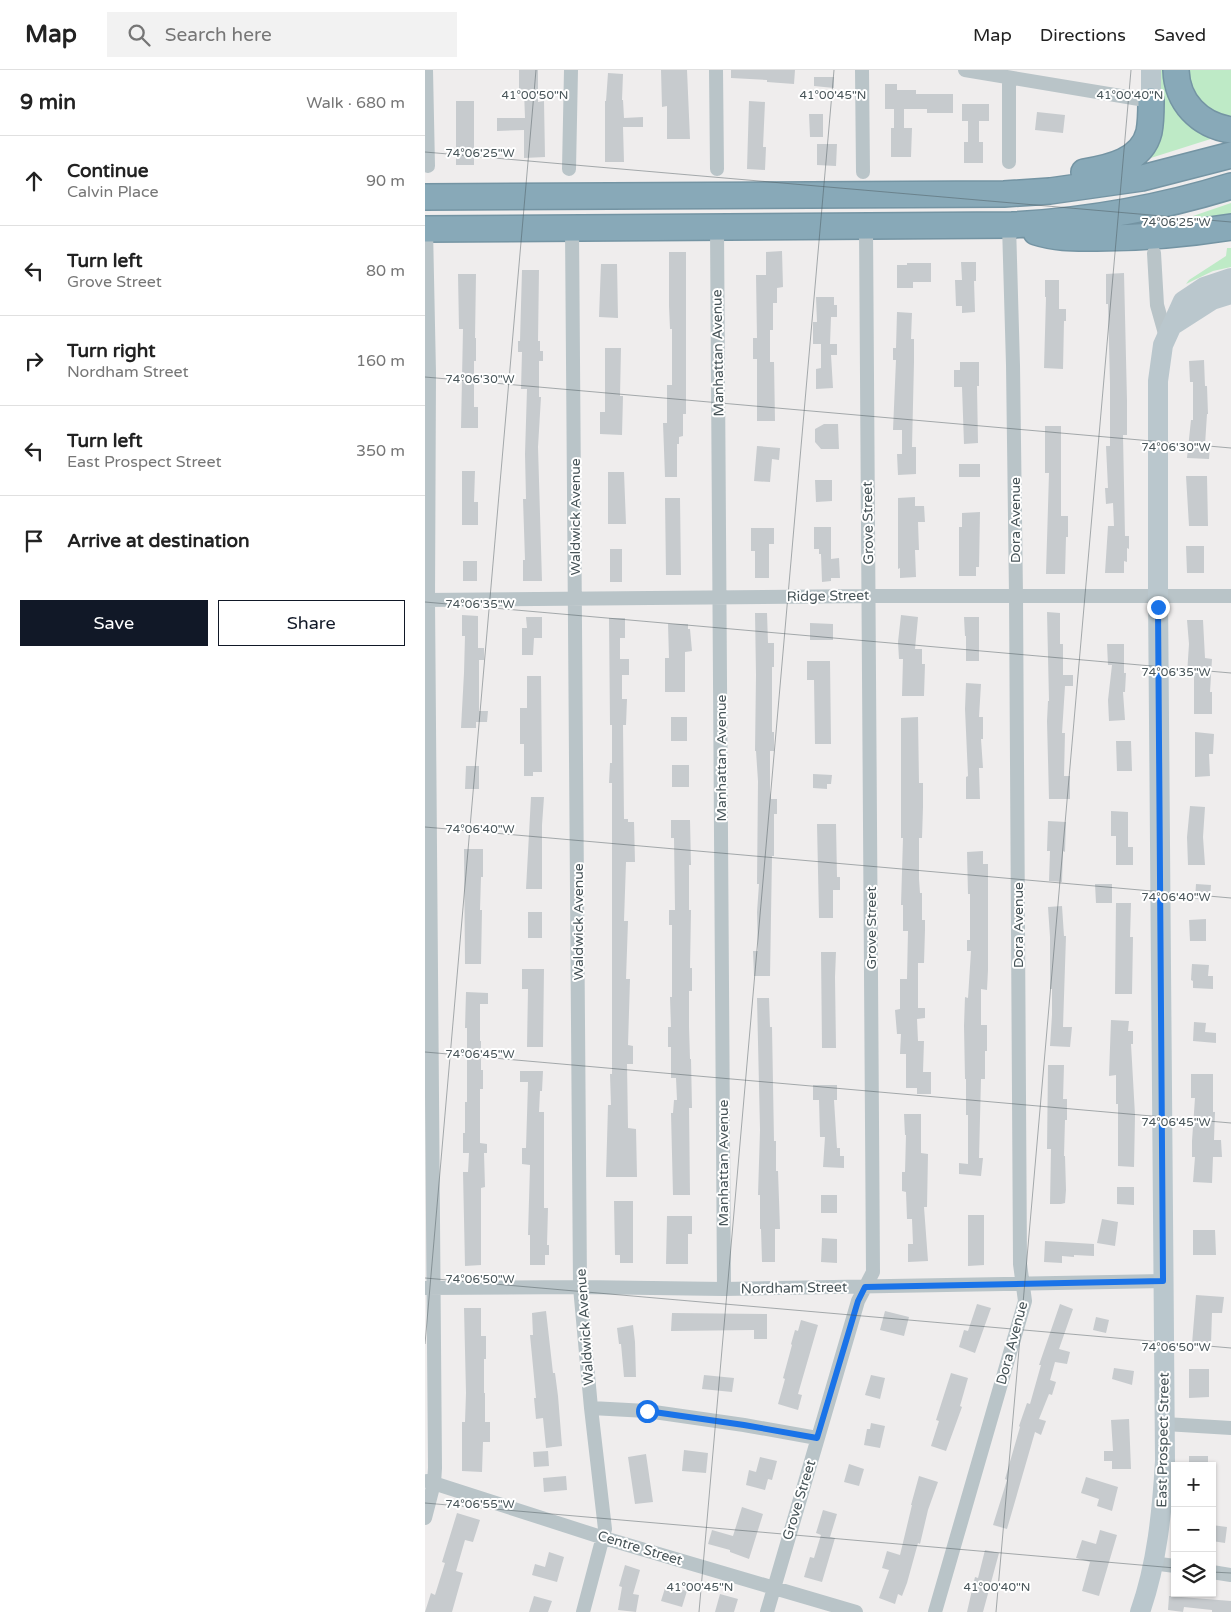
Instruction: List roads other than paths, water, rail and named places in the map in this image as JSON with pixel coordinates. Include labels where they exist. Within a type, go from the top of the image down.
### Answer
[{"type":"highway","points":[[1175,70],[1182,98],[1194,114],[1209,123],[1231,130]]},
{"type":"highway","points":[[956,195],[1095,171],[1119,164],[1136,153],[1146,140],[1150,124],[1151,101]]},
{"type":"highway","points":[[425,197],[956,195],[1050,191],[1142,178],[1231,155]]},
{"type":"highway","points":[[425,229],[1041,224],[1125,212],[1189,199],[1231,186]]},
{"type":"highway","points":[[1011,225],[1053,238],[1146,236],[1190,233],[1231,226]]},
{"type":"street","points":[[426,70],[428,166]]},
{"type":"street","points":[[569,169],[571,70]]},
{"type":"street","points":[[716,70],[717,169]]},
{"type":"street","points":[[863,70],[863,172]]},
{"type":"street","points":[[965,70],[1151,101],[1151,70]]},
{"type":"street","points":[[1009,78],[1009,162]]},
{"type":"street","name":"Dora Avenue","points":[[935,1612],[1025,1301],[1020,1264],[1016,596],[1011,225]]},
{"type":"street","name":"Grove Street","points":[[767,1612],[858,1301],[873,1272],[865,226]]},
{"type":"street","name":"Waldwick Avenue","points":[[572,228],[580,1287],[605,1529],[583,1612]]},
{"type":"street","name":"Manhattan Avenue","points":[[717,228],[724,1290]]},
{"type":"street","points":[[425,229],[429,373],[427,600],[429,1481],[425,1518]]},
{"type":"street","points":[[1155,253],[1156,299],[1169,331],[1212,300],[1231,294]]},
{"type":"street","name":"East Prospect Street","points":[[1140,1612],[1148,1589],[1162,1507],[1165,1461],[1158,596],[1157,408],[1159,362],[1169,331],[1183,301],[1204,287],[1231,278]]},
{"type":"street","name":"Ridge Street","points":[[427,600],[869,596],[1231,596]]},
{"type":"street","name":"Nordham Street","points":[[429,1288],[580,1287],[724,1290],[1163,1281]]},
{"type":"street","points":[[591,1408],[647,1411],[817,1438]]},
{"type":"street","points":[[1165,1424],[1231,1428]]},
{"type":"street","name":"Centre Street","points":[[429,1481],[604,1538],[856,1612]]},
{"type":"street","points":[[1152,1563],[1171,1565]]},
{"type":"street","points":[[1216,1573],[1231,1575]]}]
